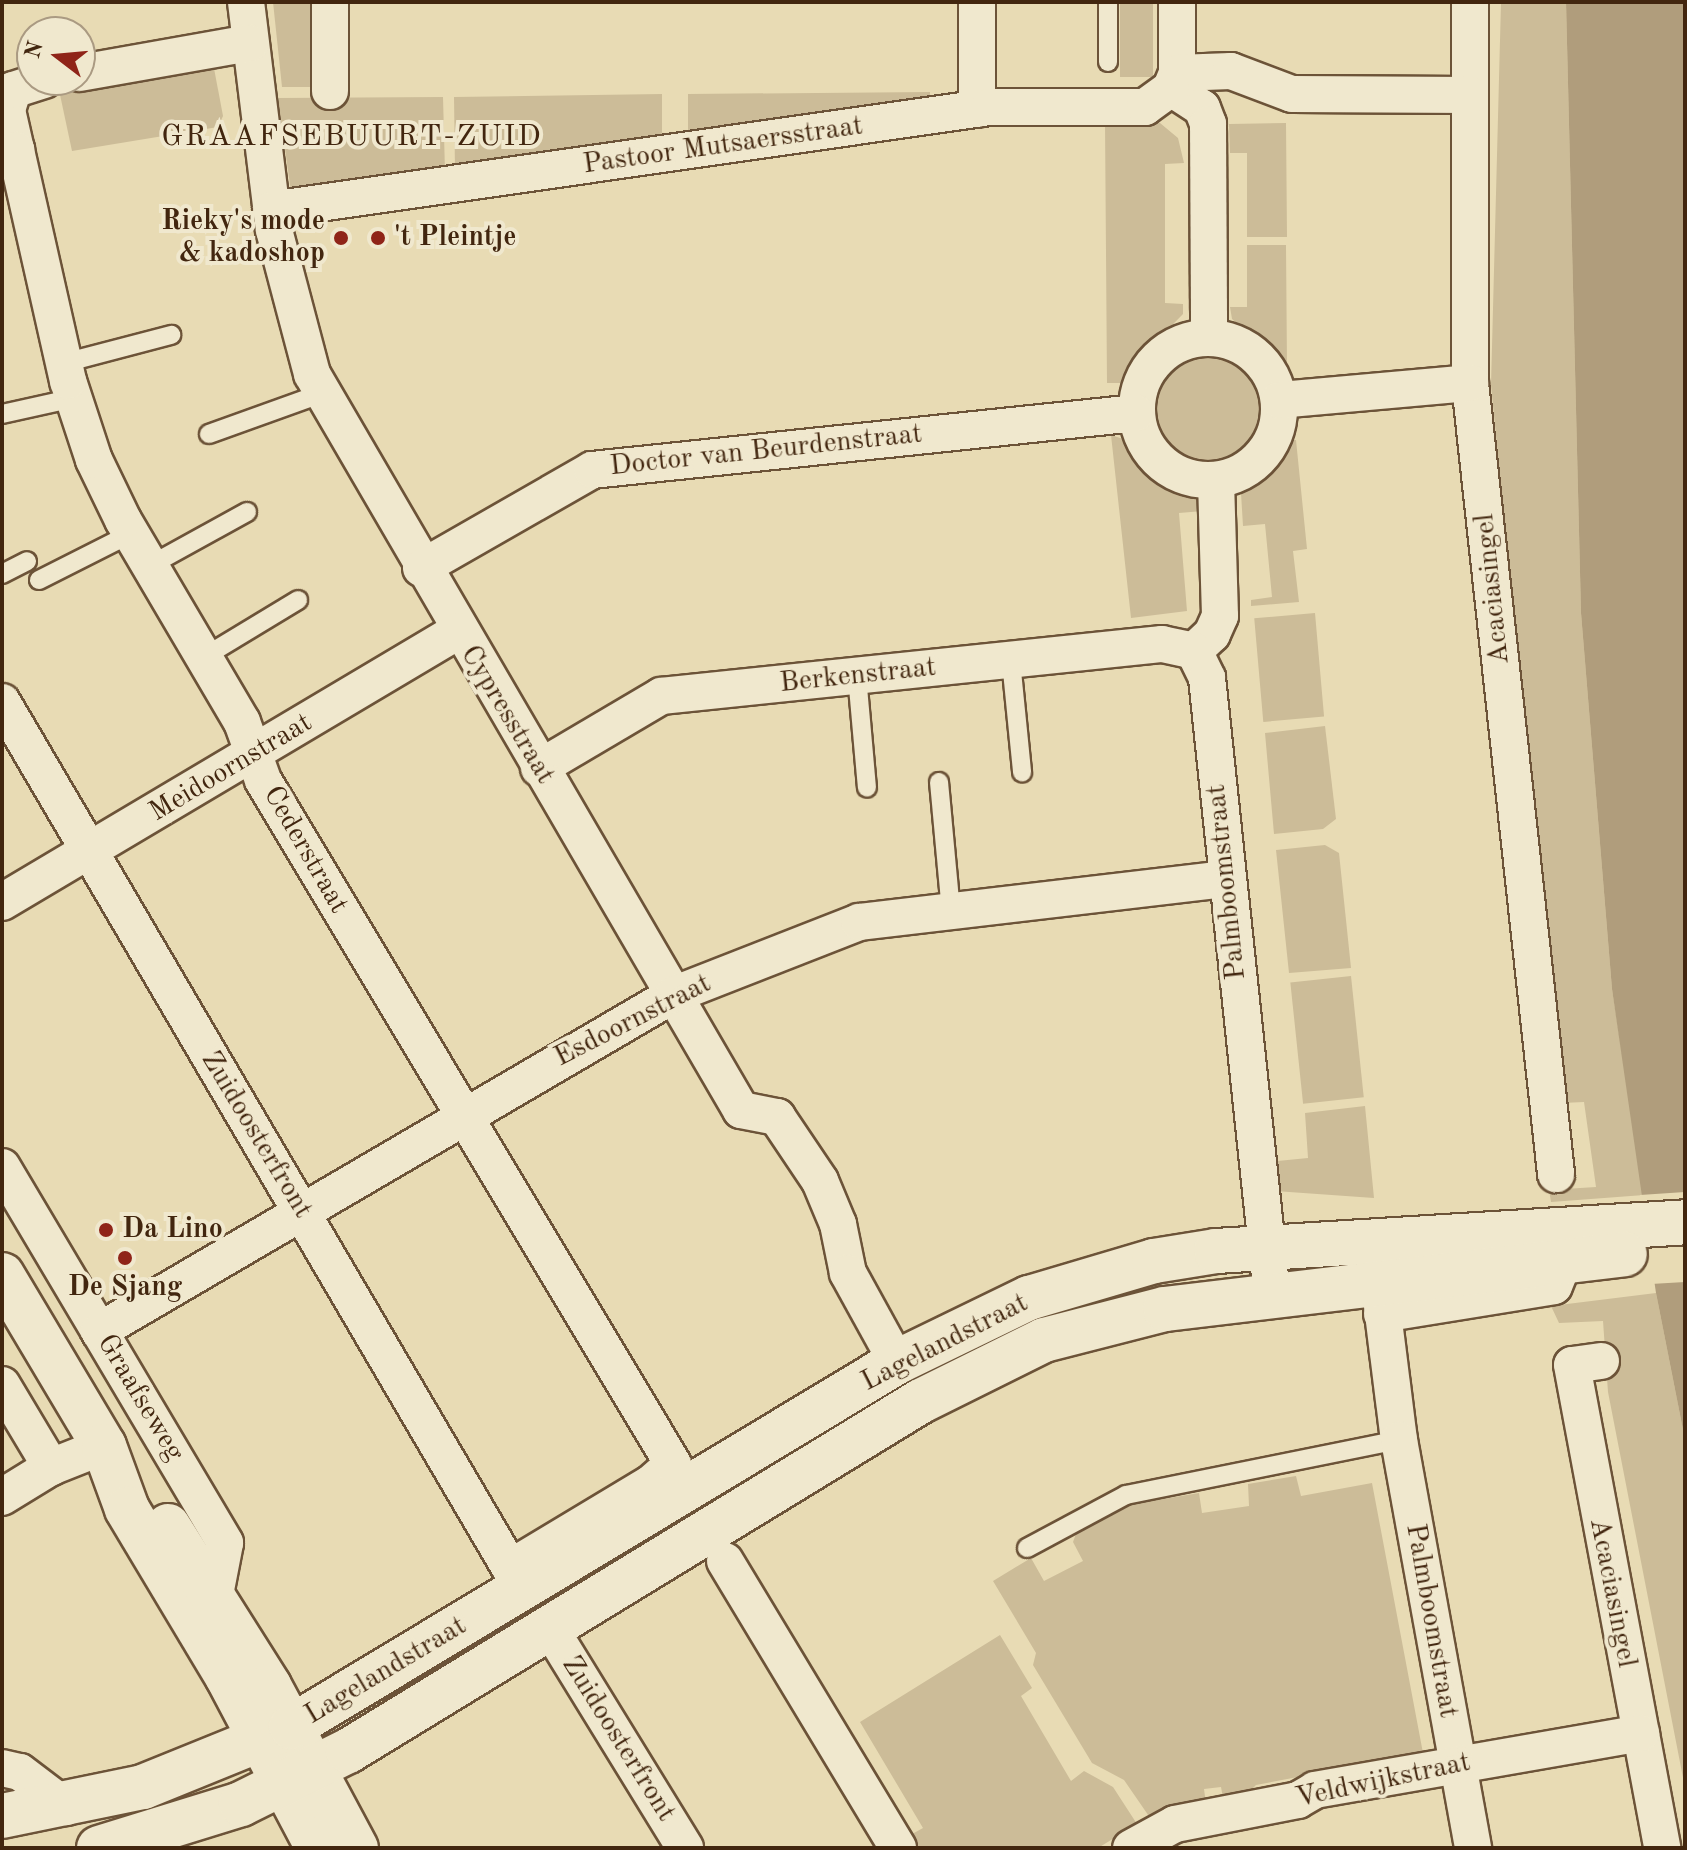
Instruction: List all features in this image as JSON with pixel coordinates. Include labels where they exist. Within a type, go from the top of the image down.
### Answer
[{"type":"main road","name":"Lagelandstraat","points":[[1580,1257],[1685,1222]]},
{"type":"main road","name":"Lagelandstraat","points":[[2,1816],[66,1807],[143,1787],[276,1734],[897,1362],[997,1312],[1094,1277],[1187,1255],[1267,1246],[1378,1278]]},
{"type":"main road","name":"Lagelandstraat","points":[[99,1848],[230,1808],[298,1777],[551,1630],[921,1401],[1020,1350],[1104,1321],[1378,1278],[1580,1257],[1685,1251]]},
{"type":"main road","name":"Graafseweg","points":[[2,1275],[104,1446],[127,1509],[276,1734]]},
{"type":"main road","name":"Graafseweg","points":[[104,1446],[144,1490],[215,1595],[298,1777],[318,1848]]},
{"type":"main road","name":"Graafseweg","points":[[298,1777],[356,1848]]},
{"type":"street","name":"Cypresstraat","points":[[246,2],[271,210],[304,346],[323,393],[421,568],[741,1110],[777,1117],[820,1181],[838,1224],[848,1273],[897,1362]]},
{"type":"street","points":[[330,2],[330,91]]},
{"type":"street","points":[[977,2],[977,109]]},
{"type":"street","points":[[1177,2],[1174,80],[1202,108],[1208,124],[1209,337]]},
{"type":"street","name":"Acaciasingel","points":[[1470,2],[1470,383],[1556,1174]]},
{"type":"street","points":[[96,70],[250,43]]},
{"type":"street","points":[[1174,80],[1231,71],[1292,94],[1470,95]]},
{"type":"street","name":"Pastoor Mutsaersstraat","points":[[271,210],[977,109],[1145,107],[1174,80]]},
{"type":"street","name":"Cederstraat","points":[[16,89],[7,110],[9,152],[64,363],[94,460],[130,534],[204,657],[255,754],[263,780],[673,1464],[650,1484],[510,1568]]},
{"type":"street","points":[[1209,337],[1234,342],[1256,355],[1272,376],[1279,400],[1271,444],[1257,463],[1216,481],[1187,479],[1161,464],[1143,441],[1136,413],[1138,389],[1157,360],[1186,341],[1209,337]]},
{"type":"street","points":[[1279,400],[1470,383]]},
{"type":"street","name":"Doctor van Beurdenstraat","points":[[421,568],[592,470],[1136,413]]},
{"type":"street","points":[[1194,651],[1212,634],[1223,593],[1216,481]]},
{"type":"street","name":"Meidoornstraat","points":[[2,902],[458,631]]},
{"type":"street","name":"Berkenstraat","points":[[539,768],[661,696],[1162,644],[1194,651]]},
{"type":"street","name":"Palmboomstraat","points":[[1194,651],[1207,678],[1272,1295]]},
{"type":"street","name":"Zuidoosterfront","points":[[2,702],[510,1568]]},
{"type":"street","name":"Esdoornstraat","points":[[99,1331],[461,1114],[673,995],[859,922],[1227,879]]},
{"type":"street","name":"Graafseweg","points":[[2,1167],[225,1543],[215,1595]]},
{"type":"street","name":"Palmboomstraat","points":[[1378,1278],[1399,1440],[1473,1848]]},
{"type":"street","name":"Acaciasingel","points":[[1601,1361],[1572,1365],[1662,1848]]},
{"type":"street","points":[[2,1385],[51,1467]]},
{"type":"street","points":[[2,1497],[51,1467],[104,1446]]},
{"type":"street","points":[[725,1561],[898,1848]]},
{"type":"street","name":"Zuidoosterfront","points":[[551,1630],[685,1848]]},
{"type":"street","name":"Veldwijkstraat","points":[[1131,1848],[1175,1824],[1298,1800],[1315,1790],[1641,1733]]},
{"type":"street","points":[[2,1768],[20,1772],[66,1807]]},
{"type":"lane","points":[[1108,2],[1108,62]]},
{"type":"lane","points":[[64,363],[171,335]]},
{"type":"lane","points":[[209,434],[323,393]]},
{"type":"lane","points":[[2,414],[74,398]]},
{"type":"lane","points":[[149,566],[247,512]]},
{"type":"lane","points":[[39,580],[130,534]]},
{"type":"lane","points":[[2,574],[27,561]]},
{"type":"lane","points":[[204,657],[298,600]]},
{"type":"lane","points":[[1011,661],[1022,772]]},
{"type":"lane","points":[[857,676],[867,788]]},
{"type":"lane","points":[[939,782],[951,911]]},
{"type":"lane","points":[[1027,1548],[1126,1495],[1399,1440]]},
{"type":"shaded area","points":[[273,2],[317,2],[319,87],[282,87]]},
{"type":"shaded area","points":[[1120,2],[1153,2],[1153,77],[1120,77]]},
{"type":"shaded area","points":[[1501,2],[1566,2],[1581,613],[1612,989],[1644,1195],[1551,1202],[1549,1190],[1596,1187],[1584,1102],[1562,1103],[1491,385]]},
{"type":"shaded area","points":[[1566,2],[1685,2],[1685,1440],[1656,1293],[1612,989],[1581,613]]},
{"type":"shaded area","points":[[213,63],[223,116],[218,127],[72,151],[60,96],[96,96],[96,84]]},
{"type":"shaded area","points":[[930,92],[930,104],[688,138],[688,94]]},
{"type":"shaded area","points":[[662,94],[662,140],[455,170],[454,97]]},
{"type":"shaded area","points":[[443,97],[445,172],[291,192],[278,98]]},
{"type":"shaded area","points":[[1105,123],[1160,123],[1178,138],[1184,163],[1165,164],[1165,303],[1183,304],[1183,314],[1132,366],[1123,383],[1107,383]]},
{"type":"shaded area","points":[[1286,123],[1287,237],[1247,237],[1247,153],[1230,153],[1229,124]]},
{"type":"shaded area","points":[[1247,245],[1286,245],[1287,366],[1232,319],[1230,307],[1247,307]]},
{"type":"shaded area","points":[[1207,351],[1228,355],[1247,367],[1259,386],[1263,407],[1259,428],[1247,447],[1228,459],[1207,463],[1186,459],[1167,447],[1155,428],[1151,407],[1155,386],[1167,367],[1186,355]]},
{"type":"shaded area","points":[[1111,435],[1132,442],[1155,473],[1202,499],[1203,511],[1179,513],[1187,611],[1131,618]]},
{"type":"shaded area","points":[[1288,440],[1296,440],[1307,549],[1293,551],[1299,602],[1251,606],[1251,600],[1272,597],[1265,524],[1243,526],[1241,493],[1272,470]]},
{"type":"shaded area","points":[[1315,613],[1324,717],[1263,722],[1254,618]]},
{"type":"shaded area","points":[[1325,726],[1336,819],[1323,829],[1274,834],[1265,733]]},
{"type":"shaded area","points":[[1325,845],[1339,853],[1351,968],[1289,973],[1276,850]]},
{"type":"shaded area","points":[[1351,976],[1364,1097],[1303,1104],[1290,982]]},
{"type":"shaded area","points":[[1365,1106],[1374,1198],[1275,1191],[1268,1162],[1308,1158],[1305,1113]]},
{"type":"shaded area","points":[[1656,1293],[1685,1440],[1685,1788],[1608,1392],[1603,1321],[1559,1323],[1551,1306]]},
{"type":"shaded area","points":[[1296,1476],[1301,1496],[1372,1483],[1423,1753],[1256,1785],[1247,1794],[1223,1798],[1221,1787],[1204,1789],[1206,1804],[1155,1825],[1124,1780],[1092,1763],[1033,1665],[1036,1653],[993,1581],[1031,1558],[1044,1581],[1083,1561],[1073,1542],[1078,1528],[1128,1505],[1199,1493],[1202,1513],[1249,1506],[1248,1484]]},
{"type":"shaded area","points":[[1000,1635],[1032,1688],[1021,1696],[1071,1781],[1084,1771],[1113,1787],[1137,1824],[1098,1848],[908,1848],[903,1839],[923,1828],[860,1722]]},
{"type":"pier","points":[[1685,1192],[1685,1282],[1651,1284],[1640,1195]]},
{"type":"place","name":"Rieky's mode & kadoshop","points":[[341,238]]},
{"type":"place","name":"'t Pleintje","points":[[378,238]]},
{"type":"place","name":"Da Lino","points":[[106,1230]]},
{"type":"place","name":"De Sjang","points":[[125,1258]]},
{"type":"district","name":"GRAAFSEBUURT-ZUID","points":[[352,137]]}]
